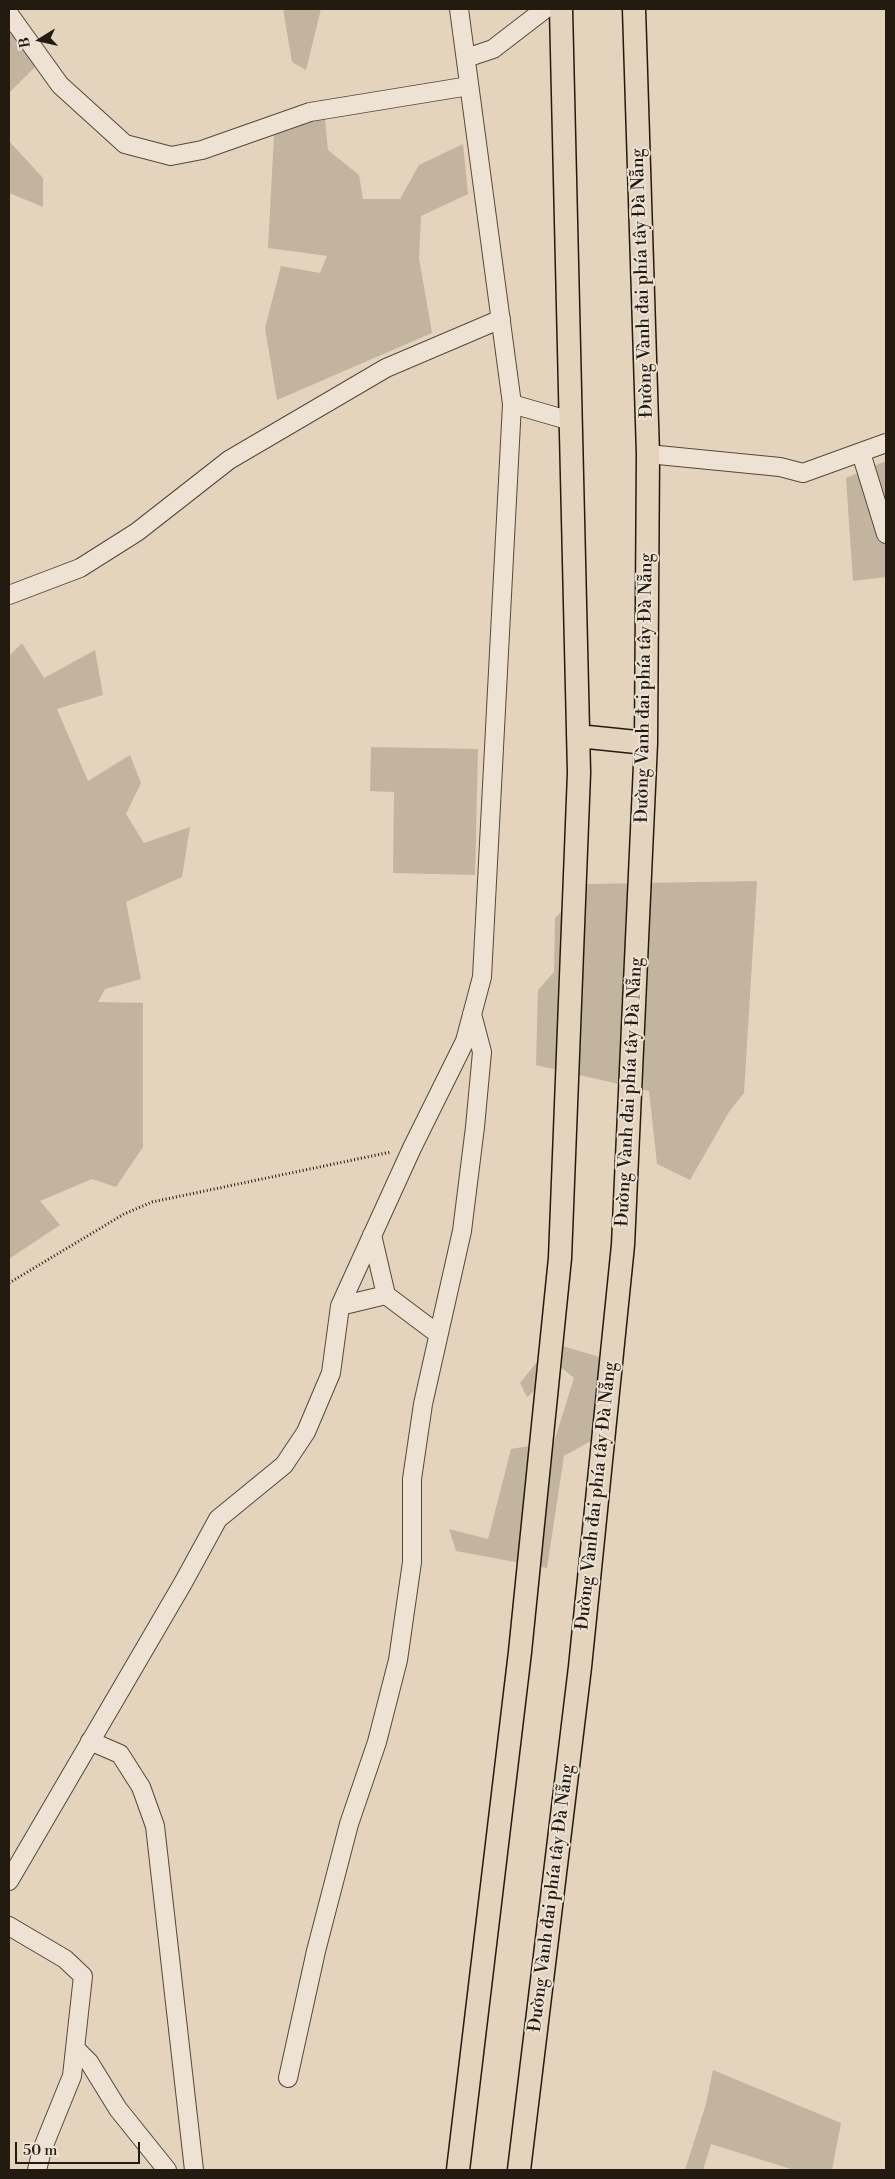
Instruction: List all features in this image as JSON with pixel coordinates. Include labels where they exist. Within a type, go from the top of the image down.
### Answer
[{"type":"main road","points":[[458,2170],[520,1652],[560,1258],[579,773],[561,9]]},
{"type":"main road","name":"Đường Vành đai phía tây Đà Nẵng","points":[[518,2170],[580,1667],[623,1245],[646,743],[648,454],[634,9]]},
{"type":"main road","points":[[578,736],[646,743]]},
{"type":"street","points":[[9,1881],[183,1583],[218,1519],[284,1465],[306,1432],[331,1373],[340,1306],[412,1148],[465,1041],[482,977],[512,404],[459,9]]},
{"type":"street","points":[[466,58],[493,49],[545,9]]},
{"type":"street","points":[[9,14],[60,85],[125,144],[171,156],[202,150],[310,112],[469,86]]},
{"type":"street","points":[[9,595],[80,568],[137,532],[229,460],[386,368],[501,319]]},
{"type":"street","points":[[512,404],[571,421]]},
{"type":"street","points":[[648,454],[780,467],[803,473],[886,443]]},
{"type":"street","points":[[861,453],[886,534]]},
{"type":"street","points":[[288,2078],[316,1951],[344,1842],[378,1742],[398,1660],[412,1562],[412,1479],[423,1404],[462,1231],[475,1127],[482,1052],[472,1013]]},
{"type":"street","points":[[372,1235],[386,1295],[438,1334]]},
{"type":"street","points":[[340,1306],[386,1295]]},
{"type":"street","points":[[90,1741],[120,1754],[141,1787],[155,1826],[194,2170]]},
{"type":"street","points":[[9,1926],[65,1959],[83,1976],[72,2076],[42,2150],[37,2170]]},
{"type":"street","points":[[75,2048],[89,2062],[118,2108],[167,2170]]},
{"type":"path","points":[[9,1283],[124,1214],[152,1202],[412,1148]]},
{"type":"shaded area","points":[[283,9],[321,9],[306,70],[292,62]]},
{"type":"shaded area","points":[[9,28],[36,66],[9,93]]},
{"type":"shaded area","points":[[323,100],[328,150],[359,175],[363,199],[400,199],[419,165],[463,144],[468,194],[421,216],[419,258],[432,333],[277,400],[265,328],[281,266],[320,273],[327,256],[268,248],[275,117]]},
{"type":"shaded area","points":[[9,141],[43,178],[43,207],[9,193]]},
{"type":"shaded area","points":[[886,461],[886,577],[853,581],[846,478]]},
{"type":"shaded area","points":[[22,643],[44,678],[95,650],[103,695],[57,709],[88,781],[130,755],[141,783],[126,814],[144,843],[190,827],[182,877],[126,902],[141,979],[105,989],[98,1002],[143,1003],[143,1147],[116,1187],[92,1179],[40,1201],[60,1225],[9,1259],[9,656]]},
{"type":"shaded area","points":[[371,747],[478,749],[475,875],[393,873],[394,792],[370,791]]},
{"type":"shaded area","points":[[757,881],[744,1093],[729,1112],[690,1180],[657,1164],[649,1091],[536,1065],[538,990],[554,972],[555,918],[588,884]]},
{"type":"shaded area","points":[[552,1343],[614,1361],[609,1431],[564,1456],[547,1568],[456,1551],[449,1529],[488,1539],[511,1449],[554,1442],[574,1378],[562,1368],[527,1397],[520,1383]]},
{"type":"shaded area","points":[[713,2070],[841,2123],[832,2170],[794,2170],[711,2144],[703,2170],[685,2170],[706,2104]]}]
